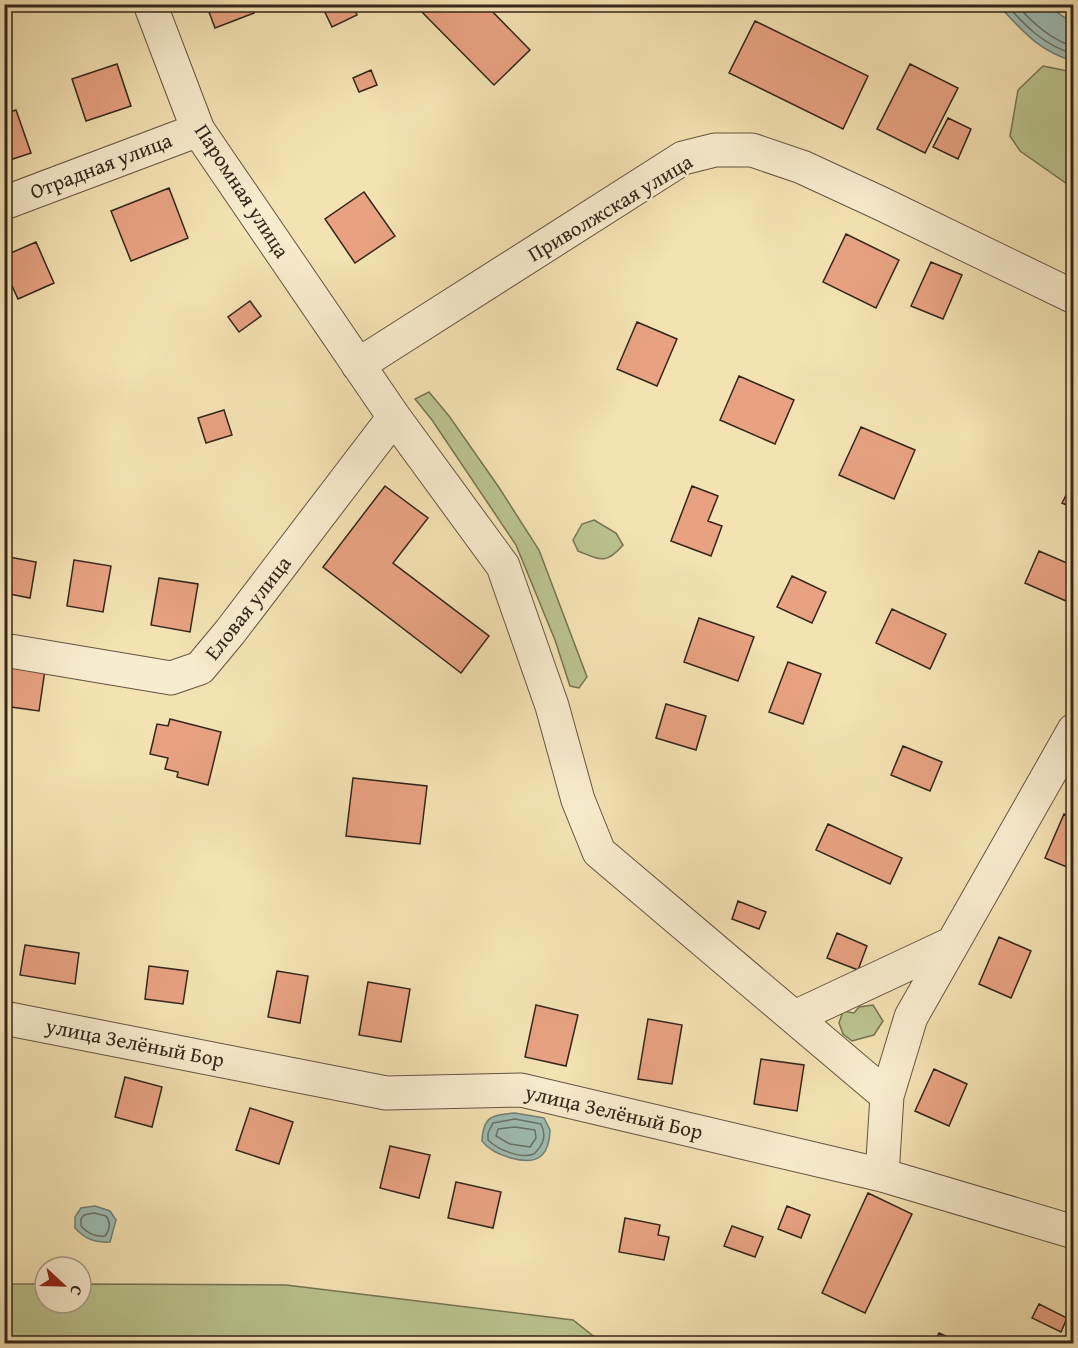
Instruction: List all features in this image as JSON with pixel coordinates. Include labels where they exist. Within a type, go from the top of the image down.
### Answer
[{"type":"street","name":"Паромная улица","points":[[150,4],[198,130],[394,417],[503,566],[552,706],[578,800],[599,852],[887,1096]]},
{"type":"street","name":"Отрадная улица","points":[[4,203],[198,130]]},
{"type":"street","name":"Приволжская улица","points":[[358,365],[682,158],[715,150],[752,150],[802,167],[1074,297]]},
{"type":"street","name":"Еловая улица","points":[[4,650],[171,678],[200,668],[394,417]]},
{"type":"street","points":[[882,1175],[887,1096],[911,1017],[1074,730]]},
{"type":"street","points":[[795,1017],[953,943]]},
{"type":"street","name":"улица Зелёный Бор","points":[[4,1018],[387,1093],[521,1090],[882,1175],[1074,1232]]},
{"type":"green space","points":[[1043,66],[1073,72],[1073,188],[1020,151],[1010,136],[1018,90]]},
{"type":"green space","points":[[429,392],[449,416],[498,486],[539,550],[587,677],[579,688],[570,686],[555,640],[516,545],[432,420],[415,399]]},
{"type":"green space","points":[[594,520],[616,533],[623,545],[612,556],[602,559],[578,551],[573,540],[582,524]]},
{"type":"green space","points":[[873,1005],[883,1021],[874,1035],[852,1041],[843,1034],[839,1023],[843,1011],[854,1013],[859,1007]]},
{"type":"green space","points":[[5,1284],[33,1284],[33,1315],[93,1315],[93,1284],[286,1285],[573,1320],[602,1343],[5,1343]]},
{"type":"water","points":[[998,5],[1046,5],[1073,23],[1073,61],[1040,45]]},
{"type":"water","points":[[515,1113],[544,1118],[550,1130],[544,1153],[534,1160],[511,1158],[495,1152],[482,1141],[484,1126],[490,1118]]},
{"type":"water","points":[[95,1206],[110,1211],[116,1220],[110,1242],[91,1240],[75,1228],[75,1217],[81,1208]]},
{"type":"building","points":[[206,4],[250,4],[254,13],[215,28]]},
{"type":"building","points":[[321,4],[352,4],[357,15],[332,27]]},
{"type":"building","points":[[414,4],[485,4],[530,50],[494,85]]},
{"type":"building","points":[[755,21],[868,76],[843,129],[729,73]]},
{"type":"building","points":[[117,64],[131,106],[86,121],[72,79]]},
{"type":"building","points":[[910,64],[958,88],[925,153],[877,129]]},
{"type":"building","points":[[371,70],[377,85],[359,92],[353,78]]},
{"type":"building","points":[[16,110],[31,153],[4,162],[4,114]]},
{"type":"building","points":[[948,118],[971,129],[958,159],[933,147]]},
{"type":"building","points":[[169,188],[188,238],[131,261],[111,211]]},
{"type":"building","points":[[364,192],[395,236],[355,263],[325,219]]},
{"type":"building","points":[[846,234],[899,260],[876,308],[823,282]]},
{"type":"building","points":[[36,242],[54,283],[18,299],[4,268],[4,256]]},
{"type":"building","points":[[931,262],[962,275],[943,319],[911,306]]},
{"type":"building","points":[[250,301],[261,316],[239,332],[228,317]]},
{"type":"building","points":[[637,322],[677,339],[657,386],[617,369]]},
{"type":"building","points":[[739,376],[794,400],[775,444],[720,420]]},
{"type":"building","points":[[224,410],[232,435],[206,443],[198,418]]},
{"type":"building","points":[[861,427],[915,450],[894,499],[839,475]]},
{"type":"building","points":[[1074,480],[1074,508],[1062,503]]},
{"type":"building","points":[[385,486],[428,518],[393,563],[489,636],[461,673],[323,567]]},
{"type":"building","points":[[692,486],[718,496],[708,521],[722,526],[711,556],[671,541]]},
{"type":"building","points":[[1039,551],[1074,566],[1073,604],[1025,583]]},
{"type":"building","points":[[4,556],[36,562],[30,598],[4,593]]},
{"type":"building","points":[[74,560],[111,566],[103,612],[67,606]]},
{"type":"building","points":[[792,576],[826,592],[812,623],[777,607]]},
{"type":"building","points":[[159,578],[198,584],[190,632],[151,625]]},
{"type":"building","points":[[892,609],[946,634],[930,669],[876,643]]},
{"type":"building","points":[[699,618],[754,637],[738,681],[684,662]]},
{"type":"building","points":[[788,662],[821,674],[803,724],[769,712]]},
{"type":"building","points":[[4,664],[45,670],[39,711],[4,706]]},
{"type":"building","points":[[666,704],[706,716],[696,750],[656,738]]},
{"type":"building","points":[[170,719],[221,732],[208,785],[177,777],[178,772],[165,769],[168,758],[150,754],[157,724],[168,726]]},
{"type":"building","points":[[903,746],[942,762],[930,791],[891,775]]},
{"type":"building","points":[[353,778],[427,786],[420,844],[346,836]]},
{"type":"building","points":[[1064,814],[1074,819],[1074,870],[1045,858]]},
{"type":"building","points":[[828,824],[902,858],[890,884],[816,850]]},
{"type":"building","points":[[738,901],[766,912],[759,929],[732,919]]},
{"type":"building","points":[[837,933],[867,946],[858,970],[827,958]]},
{"type":"building","points":[[999,937],[1031,951],[1011,998],[979,984]]},
{"type":"building","points":[[25,945],[79,953],[75,984],[20,975]]},
{"type":"building","points":[[149,966],[188,971],[183,1004],[145,999]]},
{"type":"building","points":[[277,971],[308,976],[300,1023],[268,1017]]},
{"type":"building","points":[[368,982],[410,989],[401,1042],[359,1035]]},
{"type":"building","points":[[536,1005],[578,1015],[566,1066],[525,1057]]},
{"type":"building","points":[[648,1019],[682,1025],[672,1084],[638,1079]]},
{"type":"building","points":[[761,1059],[804,1065],[797,1111],[754,1104]]},
{"type":"building","points":[[934,1069],[967,1084],[949,1126],[915,1111]]},
{"type":"building","points":[[125,1077],[162,1087],[152,1127],[115,1117]]},
{"type":"building","points":[[250,1108],[293,1122],[279,1164],[236,1150]]},
{"type":"building","points":[[390,1146],[430,1155],[419,1198],[380,1188]]},
{"type":"building","points":[[456,1182],[501,1192],[493,1228],[448,1218]]},
{"type":"building","points":[[868,1193],[912,1214],[865,1313],[822,1293]]},
{"type":"building","points":[[787,1206],[810,1215],[801,1238],[778,1229]]},
{"type":"building","points":[[625,1218],[660,1225],[658,1235],[669,1237],[664,1260],[619,1252]]},
{"type":"building","points":[[732,1226],[763,1237],[755,1257],[724,1246]]},
{"type":"building","points":[[1039,1304],[1067,1318],[1061,1332],[1032,1318]]},
{"type":"building","points":[[939,1333],[963,1344],[934,1344]]}]
